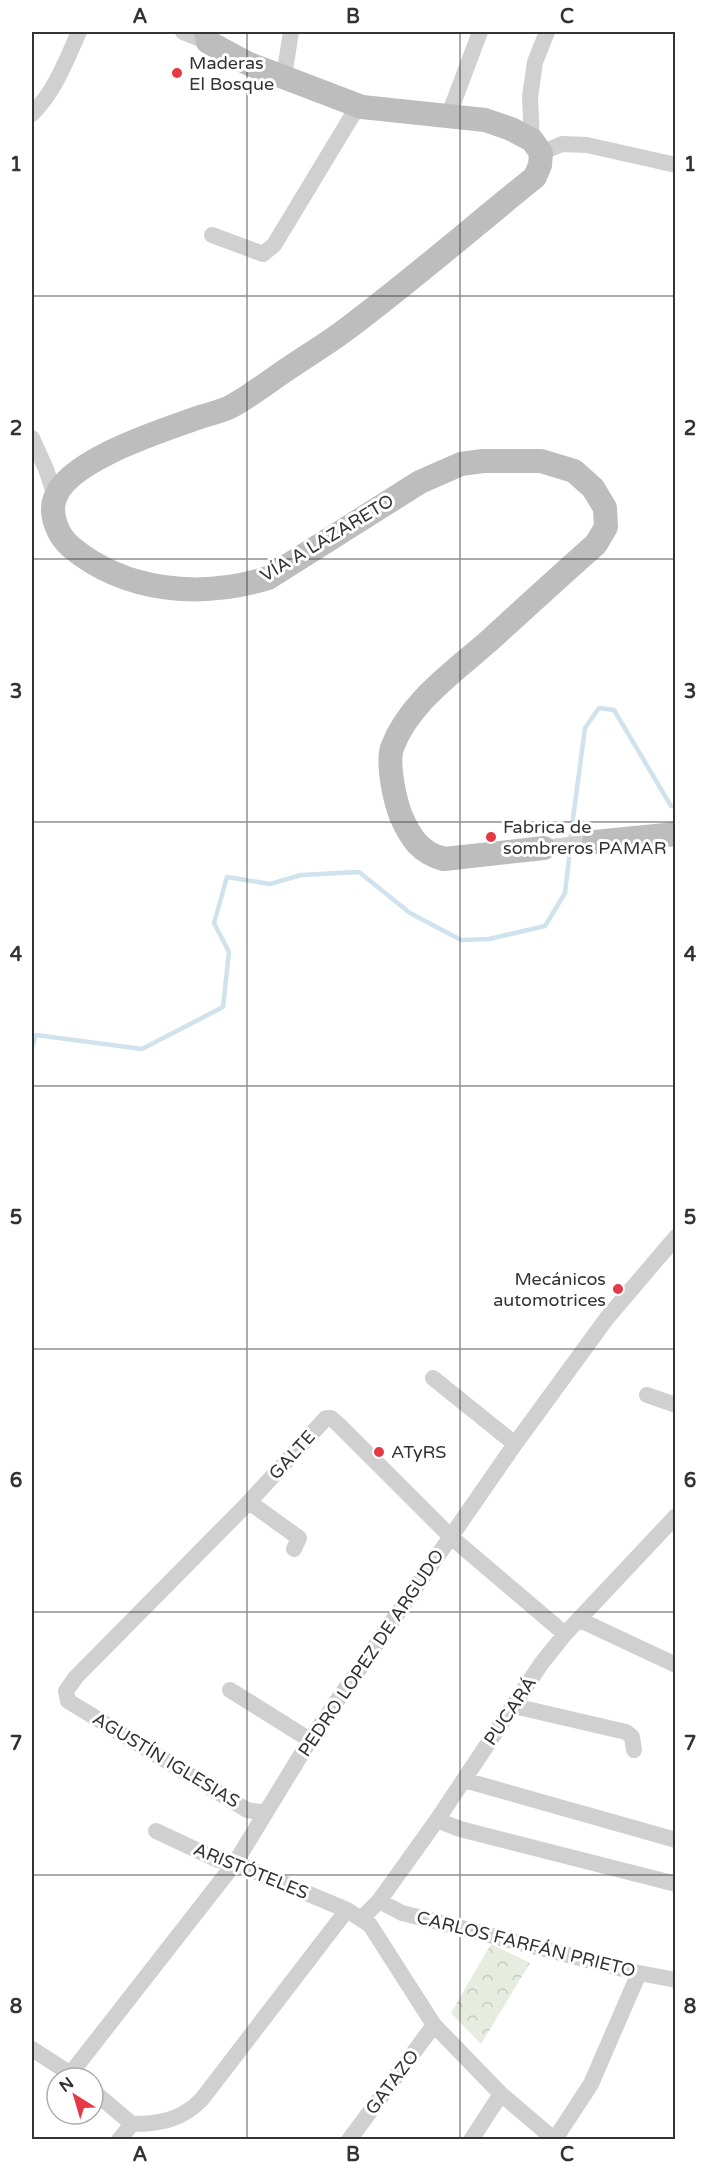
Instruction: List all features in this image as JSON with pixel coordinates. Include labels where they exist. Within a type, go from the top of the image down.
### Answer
[{"type":"street","points":[[32,114],[58,78],[79,32]]},
{"type":"street","points":[[183,32],[207,37],[249,64],[358,106],[484,120],[511,129],[536,146],[587,145],[675,165]]},
{"type":"street","points":[[284,76],[291,32]]},
{"type":"street","points":[[448,117],[480,32]]},
{"type":"street","points":[[55,496],[63,483],[81,467],[173,427],[231,407],[347,329],[535,177],[540,165],[530,97],[536,62],[547,32]]},
{"type":"street","points":[[212,235],[262,254],[274,245],[358,106]]},
{"type":"street","points":[[32,438],[55,496]]},
{"type":"street","name":"VÍA A LAZARETO","points":[[55,496],[53,506],[57,531],[67,543],[103,570],[146,584],[220,589],[268,578],[420,482],[461,464],[483,461],[541,461],[574,471],[593,488],[604,508],[606,527],[596,544],[434,689],[404,724],[392,749],[391,760],[399,810],[415,842],[431,856],[444,859],[544,848]]},
{"type":"street","points":[[544,848],[675,834]]},
{"type":"street","name":"PEDRO LOPEZ DE ARGUDO","points":[[81,2066],[235,1863],[310,1740],[515,1444],[607,1318],[675,1237]]},
{"type":"street","points":[[433,1378],[515,1444]]},
{"type":"street","points":[[647,1395],[675,1405]]},
{"type":"street","name":"GALTE","points":[[68,1701],[66,1691],[76,1677],[249,1502],[322,1421],[331,1418],[451,1537],[565,1634]]},
{"type":"street","points":[[249,1502],[300,1538],[294,1549]]},
{"type":"street","name":"PUCARÁ","points":[[362,1918],[379,1901],[437,1820],[541,1664],[565,1634],[675,1516]]},
{"type":"street","points":[[580,1620],[675,1665]]},
{"type":"street","points":[[230,1690],[310,1740]]},
{"type":"street","name":"AGUSTÍN IGLESIAS","points":[[68,1701],[247,1809],[265,1813]]},
{"type":"street","points":[[514,1706],[626,1732],[632,1737],[634,1750]]},
{"type":"street","points":[[464,1780],[675,1840]]},
{"type":"street","points":[[437,1820],[460,1829],[675,1884]]},
{"type":"street","name":"ARISTÓTELES","points":[[156,1831],[218,1860],[235,1863],[362,1918]]},
{"type":"street","name":"CARLOS FARFÁN PRIETO","points":[[379,1901],[402,1913],[675,1980]]},
{"type":"street","points":[[119,2139],[132,2124],[167,2121],[192,2109],[202,2099],[347,1910]]},
{"type":"street","points":[[362,1918],[370,1925],[434,2025],[501,2094],[555,2139],[591,2084],[639,1972]]},
{"type":"street","name":"GATAZO","points":[[349,2139],[434,2025]]},
{"type":"street","points":[[32,2049],[59,2066]]},
{"type":"street","points":[[471,2139],[501,2094]]},
{"type":"street","points":[[105,2101],[132,2124]]},
{"type":"green space","points":[[491,1944],[530,1963],[481,2044],[451,2013]]},
{"type":"waterway","points":[[570,841],[585,728],[599,708],[614,710],[671,806],[676,806]]},
{"type":"waterway","points":[[32,1047],[36,1035],[142,1049],[223,1007],[229,952],[214,923],[227,877],[270,884],[301,875],[359,872],[410,913],[461,940],[489,939],[545,926],[565,893],[570,849]]},
{"type":"place","name":"Maderas El Bosque","points":[[177,73]]},
{"type":"place","name":"Fabrica de sombreros PAMAR","points":[[491,837]]},
{"type":"place","name":"Mecánicos automotrices","points":[[618,1289]]},
{"type":"place","name":"ATyRS","points":[[379,1452]]}]
